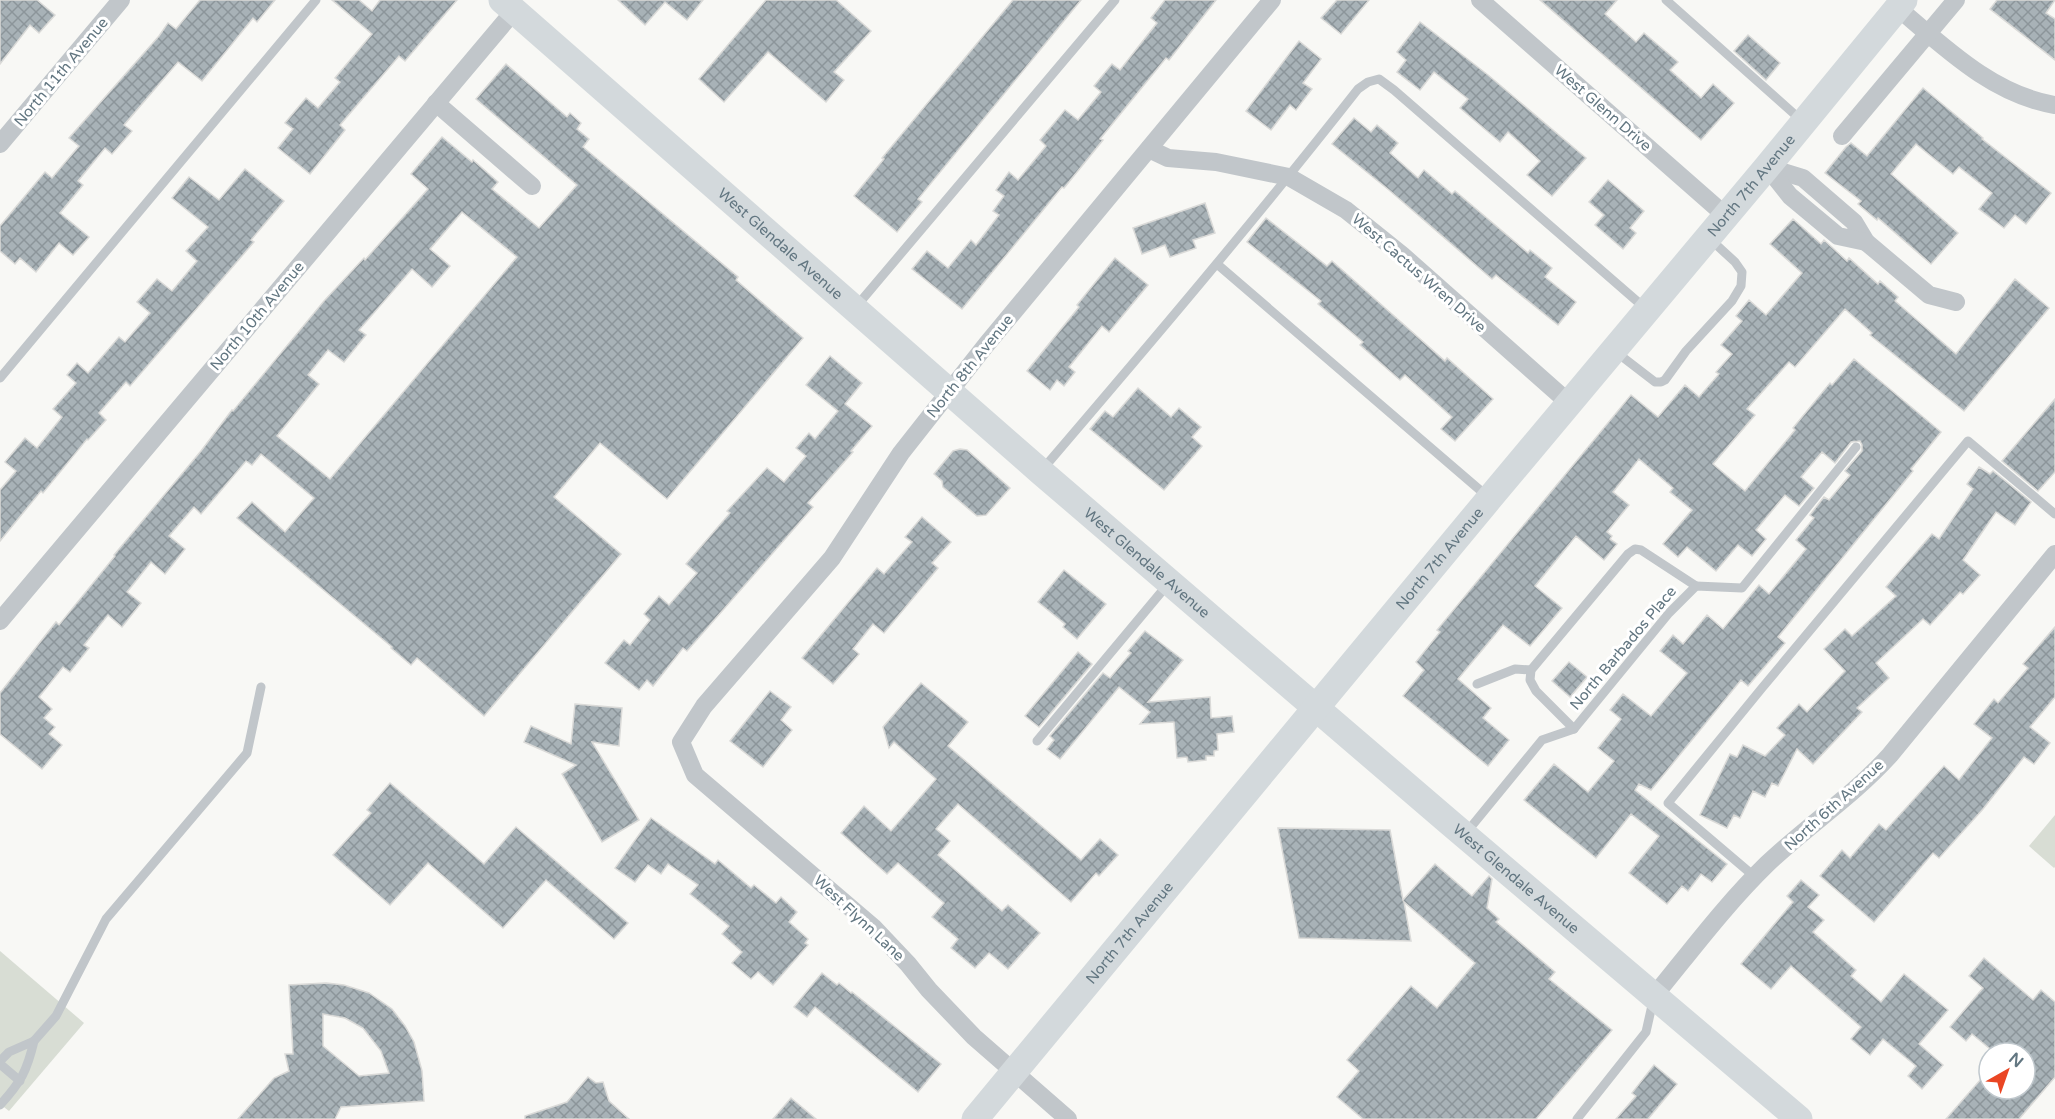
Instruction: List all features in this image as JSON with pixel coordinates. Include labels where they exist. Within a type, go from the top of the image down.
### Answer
[{"type":"main road","name":"North 7th Avenue","points":[[975,1119],[1901,4]]},
{"type":"main road","name":"West Glendale Avenue","points":[[508,5],[1041,472],[1799,1119]]},
{"type":"street","name":"North 11th Avenue","points":[[0,144],[121,0]]},
{"type":"street","name":"North 8th Avenue","points":[[681,742],[704,706],[832,558],[901,453],[950,391],[1272,0]]},
{"type":"street","name":"West Glenn Drive","points":[[1480,0],[1726,216]]},
{"type":"street","points":[[1842,136],[1956,0]]},
{"type":"street","points":[[1901,4],[1929,34],[1970,67],[2002,87],[2042,103],[2055,105]]},
{"type":"street","name":"North 10th Avenue","points":[[0,621],[436,103],[508,5]]},
{"type":"street","points":[[436,103],[532,186]]},
{"type":"street","name":"West Cactus Wren Drive","points":[[1149,149],[1168,158],[1216,162],[1289,177],[1346,210],[1402,255],[1569,403]]},
{"type":"street","points":[[1767,167],[1803,178],[1854,222],[1866,242],[1929,295],[1956,302]]},
{"type":"street","name":"North 6th Avenue","points":[[1654,996],[1735,896],[1871,775],[2055,554]]},
{"type":"street","name":"West Flynn Lane","points":[[681,742],[695,775],[873,927],[974,1038],[1068,1119]]},
{"type":"lane","points":[[0,378],[316,0]]},
{"type":"lane","points":[[855,308],[1115,0]]},
{"type":"lane","points":[[1666,0],[1803,123]]},
{"type":"lane","points":[[1041,472],[1217,264],[1358,89],[1368,82],[1379,79],[1648,310]]},
{"type":"lane","points":[[1614,350],[1654,382],[1661,382],[1665,380],[1705,329],[1732,301],[1741,286],[1742,272],[1735,262],[1708,237]]},
{"type":"lane","points":[[1217,264],[1489,499]]},
{"type":"lane","points":[[1755,877],[1668,803],[1762,687],[1968,441],[2055,514]]},
{"type":"lane","name":"North Barbados Place","points":[[1464,835],[1542,740],[1574,729],[1669,613],[1696,586],[1742,588],[1856,447]]},
{"type":"lane","points":[[1574,729],[1536,691],[1530,680],[1531,670],[1628,554],[1635,549],[1641,550],[1696,586]]},
{"type":"lane","points":[[1037,741],[1170,582]]},
{"type":"lane","points":[[1477,684],[1515,669],[1531,670]]},
{"type":"lane","points":[[20,1081],[0,1062],[9,1052],[34,1041],[56,1016],[106,919],[247,753],[261,687]]},
{"type":"lane","points":[[1577,1119],[1646,1032],[1654,996]]},
{"type":"lane","points":[[0,1105],[28,1068],[34,1041]]},
{"type":"shaded area","points":[[2055,815],[2055,867],[2054,868],[2029,846]]},
{"type":"shaded area","points":[[0,951],[84,1023],[9,1111],[0,1104]]},
{"type":"building","points":[[0,0],[37,0],[55,15],[39,33],[30,25],[0,64]]},
{"type":"building","points":[[200,0],[275,0],[257,22],[253,18],[202,81],[178,62],[124,125],[132,131],[112,154],[105,148],[78,181],[83,185],[60,213],[89,237],[73,255],[59,243],[36,272],[20,258],[15,264],[0,251],[0,226],[45,172],[52,178],[79,146],[69,138],[168,23],[176,29]]},
{"type":"building","points":[[332,0],[359,0],[372,11],[380,0],[457,0],[405,61],[399,56],[340,125],[345,130],[310,174],[278,148],[293,129],[285,123],[306,98],[318,108],[340,82],[335,78],[372,34]]},
{"type":"building","points":[[618,0],[703,0],[687,20],[665,2],[645,25]]},
{"type":"building","points":[[766,0],[836,0],[871,31],[834,72],[844,80],[826,102],[768,52],[724,102],[699,79]]},
{"type":"building","points":[[1013,0],[1081,0],[918,199],[922,202],[897,232],[854,196],[884,159],[882,158]]},
{"type":"building","points":[[1165,0],[1216,0],[1169,60],[1166,58],[1100,139],[1103,140],[1064,188],[1062,187],[962,309],[912,269],[927,251],[948,268],[971,240],[976,245],[999,215],[993,211],[1004,196],[996,190],[1009,172],[1018,180],[1046,146],[1040,140],[1065,110],[1078,120],[1101,92],[1094,86],[1112,64],[1120,70],[1157,23],[1151,18]]},
{"type":"building","points":[[1337,0],[1369,0],[1341,34],[1321,18]]},
{"type":"building","points":[[1540,0],[1617,0],[1605,14],[1636,42],[1644,33],[1678,62],[1670,70],[1701,98],[1713,84],[1734,103],[1701,140]]},
{"type":"building","points":[[1997,0],[2055,0],[2046,13],[2055,19],[2055,60],[1990,9]]},
{"type":"building","points":[[1420,22],[1488,75],[1586,158],[1552,196],[1527,175],[1540,161],[1508,132],[1500,142],[1460,108],[1468,99],[1434,72],[1420,90],[1397,72],[1406,60],[1397,52]]},
{"type":"building","points":[[1748,35],[1780,63],[1766,80],[1734,51]]},
{"type":"building","points":[[1299,41],[1321,59],[1303,83],[1312,89],[1296,110],[1290,105],[1271,130],[1246,111]]},
{"type":"building","points":[[506,64],[567,117],[570,113],[581,123],[577,129],[589,139],[583,147],[738,277],[736,280],[803,338],[667,499],[600,443],[554,497],[621,554],[484,716],[417,658],[411,665],[237,518],[252,502],[285,532],[314,498],[261,454],[252,465],[246,461],[201,514],[194,507],[169,536],[185,549],[165,574],[151,562],[127,592],[141,603],[122,627],[108,615],[84,645],[89,648],[70,672],[63,667],[39,697],[52,709],[44,718],[55,727],[49,734],[62,745],[42,769],[0,734],[0,693],[56,622],[59,625],[232,410],[324,301],[364,258],[365,260],[428,189],[411,174],[442,137],[498,182],[492,189],[539,228],[577,185],[476,99]],"holes":[[[462,212],[517,257],[330,479],[277,436],[319,384],[308,375],[328,350],[344,362],[366,335],[359,330],[412,269],[432,287],[450,266],[430,249]]]},
{"type":"building","points":[[1923,88],[1982,139],[2051,193],[2026,224],[2015,215],[2004,228],[1979,209],[1992,193],[1959,167],[1953,174],[1916,144],[1891,174],[1958,233],[1931,264],[1878,218],[1877,220],[1858,204],[1861,201],[1825,173],[1851,143],[1867,156]]},
{"type":"building","points":[[1354,118],[1371,132],[1377,125],[1398,143],[1390,153],[1418,178],[1424,170],[1452,194],[1455,191],[1528,253],[1530,250],[1552,268],[1545,277],[1576,302],[1558,325],[1496,275],[1492,279],[1332,144]]},
{"type":"building","points":[[245,169],[284,201],[251,240],[254,242],[130,386],[126,382],[99,413],[106,420],[87,439],[43,493],[41,491],[0,541],[0,490],[16,471],[5,462],[25,438],[37,448],[62,417],[53,409],[76,383],[67,375],[77,363],[88,373],[119,337],[125,342],[150,313],[137,302],[157,279],[172,291],[197,261],[186,251],[208,227],[172,198],[189,177],[219,200]]},
{"type":"building","points":[[1608,180],[1644,211],[1630,228],[1636,233],[1623,249],[1595,225],[1604,215],[1589,202]]},
{"type":"building","points":[[1205,203],[1215,233],[1193,240],[1196,248],[1170,257],[1165,245],[1142,254],[1133,228]]},
{"type":"building","points":[[1266,218],[1327,266],[1332,261],[1445,361],[1447,358],[1493,399],[1455,441],[1441,429],[1452,417],[1405,375],[1400,380],[1360,345],[1363,342],[1318,304],[1321,301],[1247,242]]},
{"type":"building","points":[[1793,219],[1821,244],[1824,240],[1847,261],[1849,258],[1878,284],[1880,281],[1898,297],[1895,301],[1956,354],[2015,279],[2049,308],[1964,411],[1870,335],[1872,333],[1845,309],[1795,367],[1789,362],[1747,409],[1755,415],[1713,464],[1745,491],[1830,383],[1832,385],[1854,359],[1941,432],[1911,469],[1913,471],[1778,637],[1785,643],[1748,686],[1741,680],[1651,790],[1639,784],[1635,790],[1727,864],[1712,882],[1701,874],[1688,891],[1682,886],[1667,904],[1629,873],[1659,836],[1631,814],[1596,858],[1524,800],[1554,764],[1588,792],[1614,761],[1598,748],[1621,719],[1610,710],[1623,694],[1651,716],[1687,673],[1660,651],[1673,635],[1683,644],[1707,615],[1723,629],[1759,585],[1769,594],[1806,549],[1796,540],[1814,518],[1810,515],[1824,497],[1829,500],[1850,475],[1845,471],[1862,451],[1860,441],[1851,442],[1835,463],[1822,452],[1801,477],[1814,488],[1799,506],[1785,495],[1756,530],[1766,539],[1752,556],[1738,545],[1716,571],[1687,547],[1678,557],[1663,544],[1692,510],[1670,492],[1673,488],[1639,459],[1613,492],[1629,505],[1607,532],[1612,536],[1610,539],[1617,544],[1604,560],[1576,536],[1535,586],[1562,608],[1530,646],[1503,625],[1458,679],[1491,708],[1483,718],[1509,740],[1488,766],[1403,696],[1424,670],[1416,662],[1440,632],[1437,630],[1631,395],[1658,417],[1685,385],[1699,397],[1719,374],[1716,372],[1732,354],[1721,345],[1742,321],[1736,316],[1749,300],[1766,315],[1802,273],[1770,244]]},
{"type":"building","points":[[1115,258],[1148,285],[1109,332],[1102,326],[1069,367],[1075,372],[1064,386],[1057,380],[1050,390],[1027,371]]},
{"type":"building","points":[[830,356],[862,383],[845,404],[872,426],[851,451],[853,452],[808,503],[813,507],[687,651],[683,648],[653,686],[647,680],[639,690],[605,663],[624,640],[630,645],[650,620],[644,614],[659,596],[669,605],[697,573],[686,564],[730,513],[727,511],[767,468],[784,482],[806,456],[796,448],[809,433],[815,439],[838,411],[806,385]]},
{"type":"building","points":[[1138,388],[1171,417],[1179,408],[1201,427],[1192,437],[1202,446],[1164,490],[1090,429],[1105,411],[1113,417]]},
{"type":"building","points":[[2055,399],[2055,472],[2038,491],[2002,461]]},
{"type":"building","points":[[967,450],[1010,488],[986,515],[977,516],[943,487],[942,481],[934,474],[953,451]]},
{"type":"building","points":[[1979,467],[1990,474],[1993,471],[2031,502],[2015,525],[1996,512],[1963,560],[1980,575],[1963,594],[1960,592],[1930,625],[1923,619],[1876,663],[1889,678],[1857,708],[1862,712],[1813,764],[1797,749],[1778,786],[1772,783],[1765,797],[1753,791],[1740,818],[1734,815],[1727,828],[1700,815],[1730,754],[1737,757],[1743,745],[1765,756],[1785,735],[1777,728],[1799,704],[1807,712],[1845,671],[1824,649],[1845,629],[1852,636],[1896,596],[1886,587],[1932,534],[1939,539],[1973,489],[1967,484]]},
{"type":"building","points":[[922,517],[951,542],[932,563],[938,568],[884,633],[873,624],[853,649],[859,654],[833,684],[802,658],[877,568],[884,574],[912,542],[905,537]]},
{"type":"building","points":[[1064,570],[1106,604],[1077,639],[1063,627],[1065,624],[1038,602]]},
{"type":"building","points":[[2055,627],[2055,697],[2030,727],[2050,743],[2034,764],[2024,757],[1983,809],[1939,858],[1933,853],[1874,922],[1820,876],[1842,850],[1850,858],[1879,824],[1886,830],[1944,766],[1959,780],[1992,738],[1974,724],[1994,699],[1998,703],[2028,668],[2023,664]]},
{"type":"building","points":[[1145,631],[1183,660],[1148,702],[1210,697],[1211,718],[1232,716],[1234,732],[1217,734],[1218,750],[1214,751],[1214,756],[1206,756],[1206,760],[1188,762],[1187,757],[1177,758],[1174,722],[1140,724],[1150,712],[1119,687],[1060,759],[1047,749],[1054,740],[1050,736],[1103,673],[1110,678],[1131,653],[1128,651]]},
{"type":"building","points":[[1078,652],[1092,664],[1039,727],[1025,716]]},
{"type":"building","points":[[1569,662],[1587,677],[1570,697],[1552,681]]},
{"type":"building","points":[[921,683],[968,722],[948,746],[1081,860],[1100,839],[1118,855],[1099,876],[1096,873],[1071,902],[958,804],[936,829],[950,841],[938,855],[1002,911],[1008,905],[1040,933],[1008,969],[989,953],[975,968],[951,948],[958,939],[932,917],[944,903],[898,863],[887,874],[841,833],[864,806],[891,831],[936,779],[894,742],[889,748],[883,727]]},
{"type":"building","points":[[770,691],[791,707],[781,720],[792,730],[763,767],[730,741]]},
{"type":"building","points":[[575,704],[622,708],[619,746],[592,742],[639,820],[602,842],[562,774],[576,765],[524,742],[531,726],[571,744]]},
{"type":"building","points":[[390,783],[484,864],[516,827],[628,923],[614,939],[546,880],[503,928],[428,863],[390,905],[333,855],[371,813],[367,810]]},
{"type":"building","points":[[651,818],[715,864],[718,860],[751,888],[754,885],[776,903],[781,897],[797,912],[789,922],[808,939],[805,943],[808,945],[773,985],[758,972],[751,979],[732,963],[742,952],[722,934],[729,926],[690,894],[698,885],[668,864],[661,874],[648,865],[635,882],[615,868]]},
{"type":"building","points":[[1278,828],[1390,830],[1403,900],[1435,864],[1472,896],[1489,876],[1492,879],[1487,908],[1499,919],[1496,922],[1555,972],[1549,979],[1612,1030],[1536,1119],[1363,1119],[1337,1097],[1359,1071],[1347,1060],[1411,986],[1437,1008],[1475,963],[1404,902],[1411,941],[1299,938]]},
{"type":"building","points":[[1801,880],[1819,895],[1808,907],[1824,920],[1813,932],[1856,970],[1851,976],[1881,1002],[1904,974],[1948,1010],[1919,1044],[1943,1065],[1922,1089],[1908,1076],[1916,1066],[1883,1039],[1870,1055],[1851,1039],[1861,1027],[1791,966],[1771,989],[1741,964],[1793,902],[1787,896]]},
{"type":"building","points":[[1984,958],[2033,1000],[2041,990],[2055,1002],[2055,1077],[2037,1098],[2037,1041],[1980,1041],[1972,1034],[1966,1041],[1950,1027],[1983,988],[1969,976]]},
{"type":"building","points":[[822,973],[837,985],[839,983],[852,992],[941,1064],[918,1092],[815,1007],[807,1017],[794,1007]]},
{"type":"building","points":[[326,983],[344,985],[369,993],[392,1009],[414,1042],[422,1071],[424,1101],[341,1107],[335,1119],[238,1119],[274,1078],[289,1071],[285,1054],[293,1054],[289,985]],"holes":[[[323,1014],[345,1018],[363,1028],[381,1051],[389,1073],[359,1076],[323,1046]]]},
{"type":"building","points":[[1654,1065],[1677,1084],[1648,1119],[1616,1119],[1636,1096],[1632,1093]]},
{"type":"building","points":[[588,1077],[596,1083],[603,1082],[609,1101],[629,1119],[525,1119],[525,1116],[567,1102]]},
{"type":"building","points":[[1977,1084],[1977,1101],[2034,1101],[2019,1119],[1946,1119]]},
{"type":"building","points":[[791,1098],[816,1119],[773,1119]]}]
